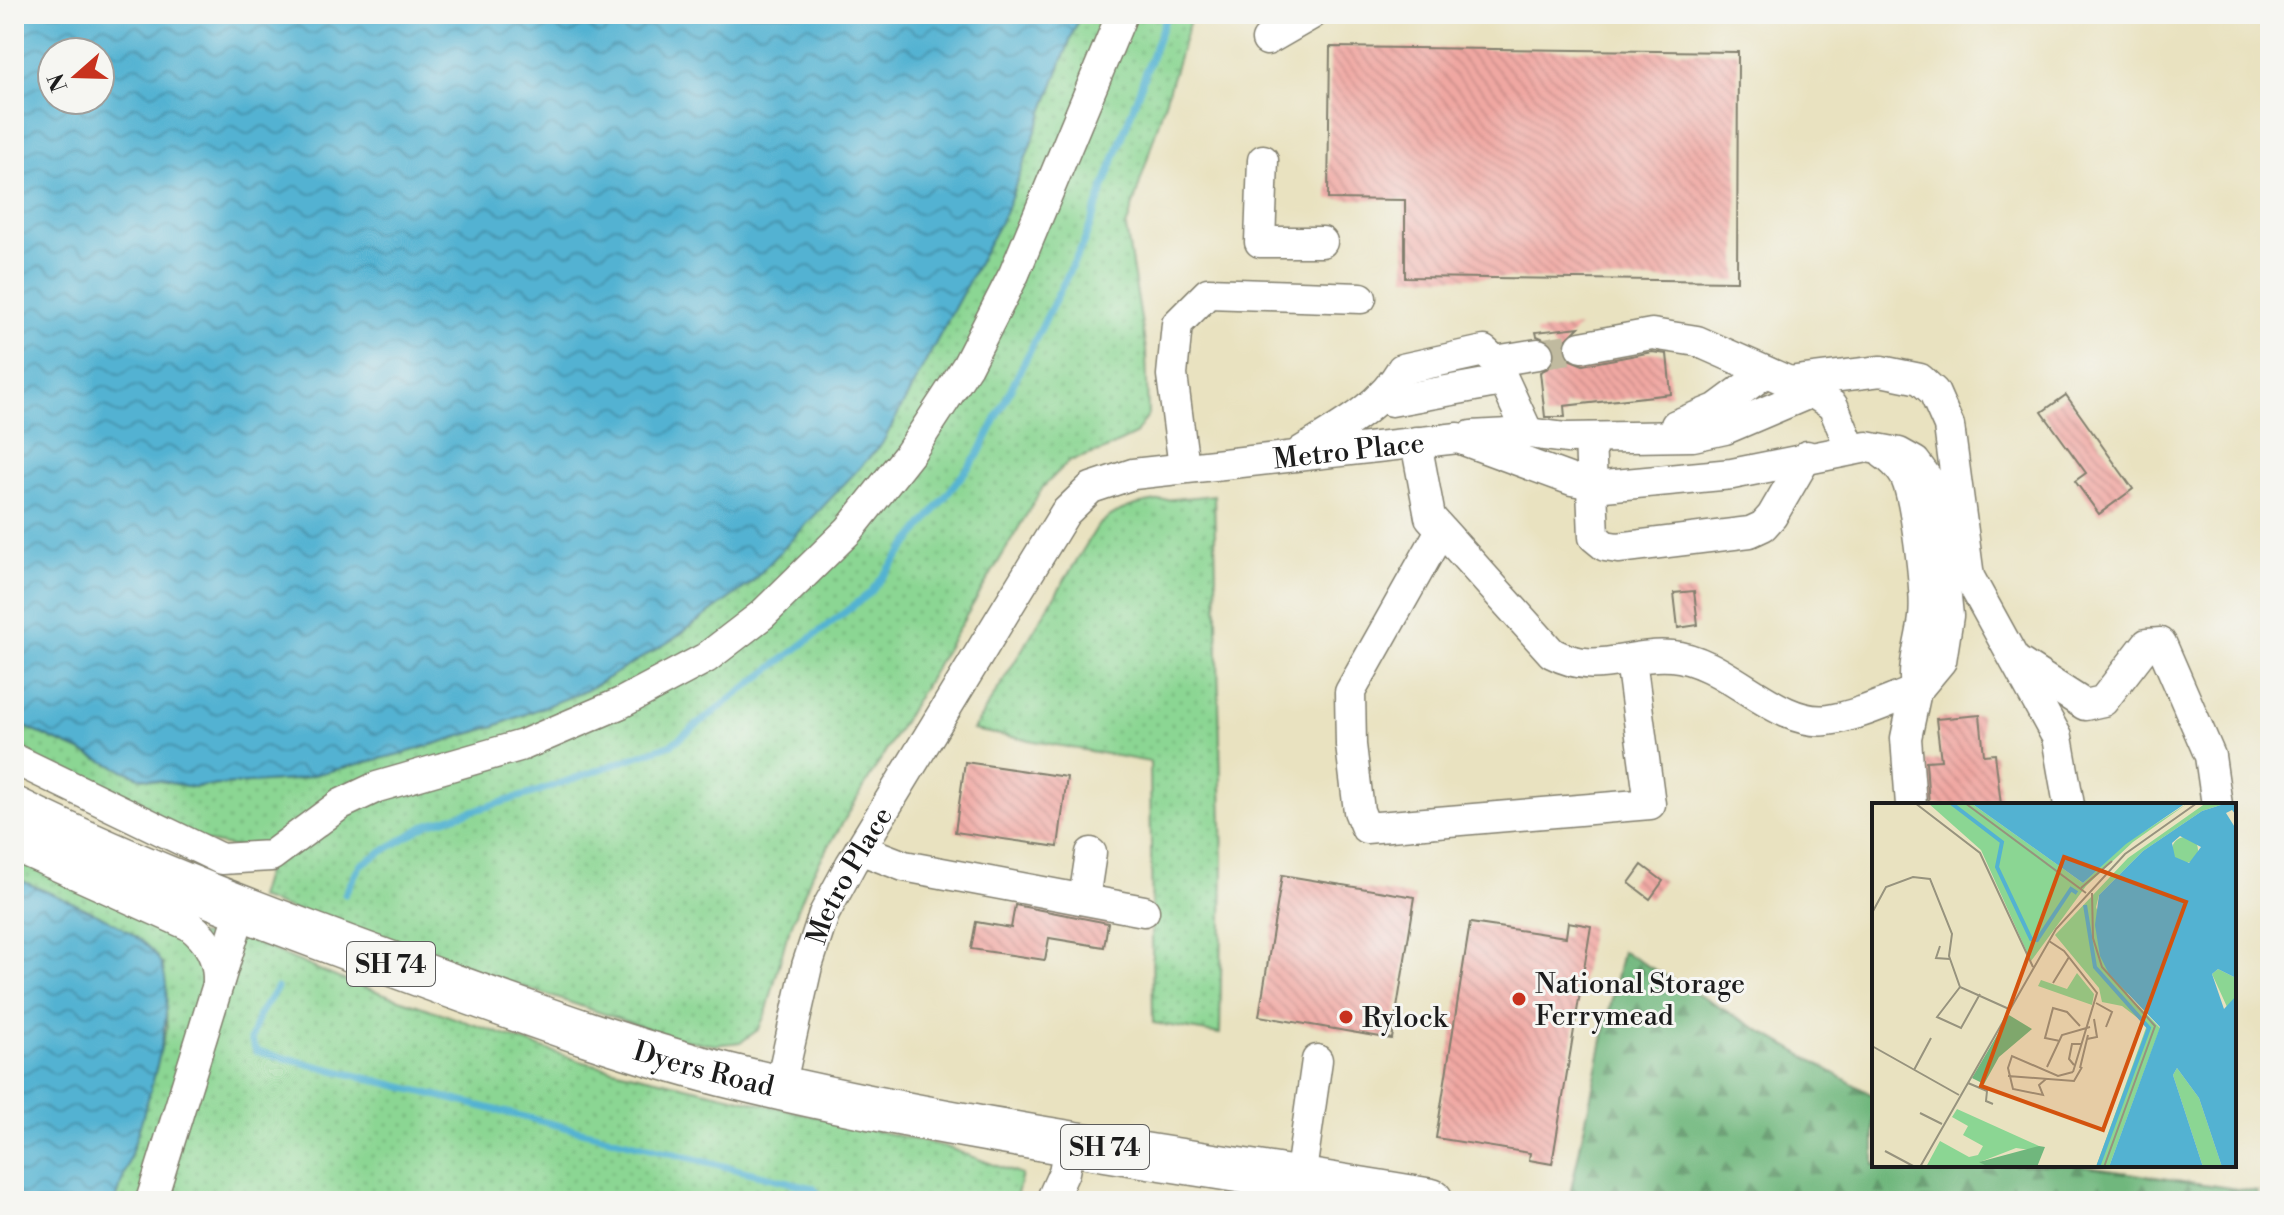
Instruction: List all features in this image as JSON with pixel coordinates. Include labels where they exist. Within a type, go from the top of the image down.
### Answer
[{"type":"highway","name":"Dyers Road","points":[[14,809],[80,842],[241,910],[536,1016],[720,1073],[1070,1141],[1431,1201]]},
{"type":"street","points":[[14,759],[221,859],[271,856],[341,804],[377,787],[523,745],[621,703],[706,658],[762,615],[849,530],[910,453],[967,366],[1014,274],[1122,14]]},
{"type":"street","points":[[1267,40],[1312,14]]},
{"type":"street","points":[[1262,295],[1263,160]]},
{"type":"street","points":[[1260,242],[1322,242]]},
{"type":"street","points":[[1184,467],[1172,375],[1177,324],[1208,293],[1361,298]]},
{"type":"street","points":[[1581,347],[1652,334],[1697,341],[1789,382],[1833,406],[1859,448]]},
{"type":"street","points":[[1528,433],[1499,371],[1484,351],[1471,351],[1402,369],[1391,395],[1393,427],[1408,442],[1424,498],[1440,532],[1552,653],[1571,663],[1599,666],[1672,656],[1699,663],[1798,717],[1826,720],[1916,691]]},
{"type":"street","points":[[1499,371],[1538,354]]},
{"type":"street","points":[[1643,435],[1789,382],[1881,371],[1920,379],[1934,392],[1949,426],[1969,577],[1987,616],[2057,737],[2069,803]]},
{"type":"street","points":[[1458,438],[1528,433],[1590,438],[1708,434],[1789,382]]},
{"type":"street","points":[[1294,456],[1391,395]]},
{"type":"street","name":"Metro Place","points":[[780,1087],[813,945],[824,914],[860,849],[1065,513],[1079,497],[1109,480],[1184,467],[1458,438],[1591,485],[1628,486],[1732,474],[1807,456],[1859,448],[1899,453],[1915,462],[1935,489],[1945,570],[1946,640],[1941,661],[1916,691],[1906,738],[1911,803]]},
{"type":"street","points":[[1590,438],[1594,537],[1605,546],[1618,548],[1736,534],[1763,526],[1807,456]]},
{"type":"street","points":[[1440,532],[1350,692],[1351,745],[1359,811],[1366,828],[1650,804],[1631,660]]},
{"type":"street","points":[[2015,660],[2085,705],[2103,701],[2147,644],[2161,643],[2210,756],[2217,803]]},
{"type":"street","points":[[14,846],[189,925],[202,935],[216,960],[217,996]]},
{"type":"street","points":[[860,849],[904,866],[1144,911]]},
{"type":"street","points":[[1084,899],[1091,853]]},
{"type":"street","points":[[151,1201],[217,996],[241,910]]},
{"type":"street","points":[[1300,1179],[1317,1060]]},
{"type":"street","points":[[1051,1201],[1064,1172],[1070,1141]]},
{"type":"green space","points":[[1080,14],[1192,14],[1126,228],[1146,350],[1148,415],[1135,435],[1102,451],[1069,461],[1043,487],[811,876],[786,939],[759,1029],[741,1042],[715,1045],[679,1039],[258,898],[274,844],[235,847],[203,841],[14,755],[14,722],[139,777],[192,787],[293,780],[408,752],[495,726],[587,690],[672,640],[751,583],[1005,213]]},
{"type":"green space","points":[[1214,495],[1223,865],[1220,1034],[1153,1023],[1150,762],[973,730],[1097,527],[1109,517],[1136,505]]},
{"type":"green space","points":[[14,852],[185,934],[244,938],[338,978],[583,1062],[946,1147],[1022,1175],[1015,1201],[116,1201],[167,1027],[163,965],[135,936],[14,877]]},
{"type":"green space","points":[[1622,951],[1872,1095],[1872,1167],[2088,1167],[2258,1192],[2256,1201],[1569,1199]]},
{"type":"water","points":[[14,14],[1080,14],[1005,213],[882,444],[751,583],[672,640],[587,690],[495,726],[408,752],[293,780],[192,787],[139,777],[14,722]]},
{"type":"water","points":[[14,877],[125,930],[154,953],[164,974],[167,1002],[163,1036],[145,1110],[116,1201],[14,1201]]},
{"type":"building","points":[[1330,47],[1738,52],[1737,281],[1405,277],[1405,200],[1328,199]]},
{"type":"building","points":[[1579,327],[1564,342],[1568,359],[1583,365],[1652,352],[1667,354],[1671,394],[1564,406],[1565,417],[1545,417],[1540,372],[1550,367],[1556,352],[1551,342],[1537,336],[1536,332]]},
{"type":"building","points":[[2066,395],[2133,489],[2099,514],[2075,481],[2086,473],[2042,412]]},
{"type":"building","points":[[1694,591],[1698,625],[1678,628],[1674,593]]},
{"type":"building","points":[[1980,715],[1984,755],[1995,754],[2001,803],[1929,803],[1926,761],[1941,760],[1936,719]]},
{"type":"building","points":[[965,762],[1067,777],[1058,847],[955,832]]},
{"type":"building","points":[[1642,865],[1663,881],[1650,899],[1629,883]]},
{"type":"building","points":[[1282,875],[1415,897],[1392,1039],[1259,1016]]},
{"type":"building","points":[[1015,905],[1108,923],[1104,947],[1049,938],[1045,960],[971,949],[976,922],[1011,928]]},
{"type":"building","name":"National Storage Ferrymead","points":[[1568,922],[1591,926],[1552,1164],[1529,1160],[1530,1153],[1436,1138],[1470,923],[1566,937]]},
{"type":"waterway","points":[[345,894],[360,865],[428,824],[533,793],[672,744],[870,593],[978,455],[1084,242],[1167,14]]},
{"type":"waterway","points":[[277,988],[259,1015],[251,1039],[256,1051],[813,1188],[825,1201]]},
{"type":"tunnel","points":[[1538,354],[1581,347]]},
{"type":"place","name":"National Storage Ferrymead","points":[[1519,999]]},
{"type":"place","name":"Rylock","points":[[1346,1017]]}]
